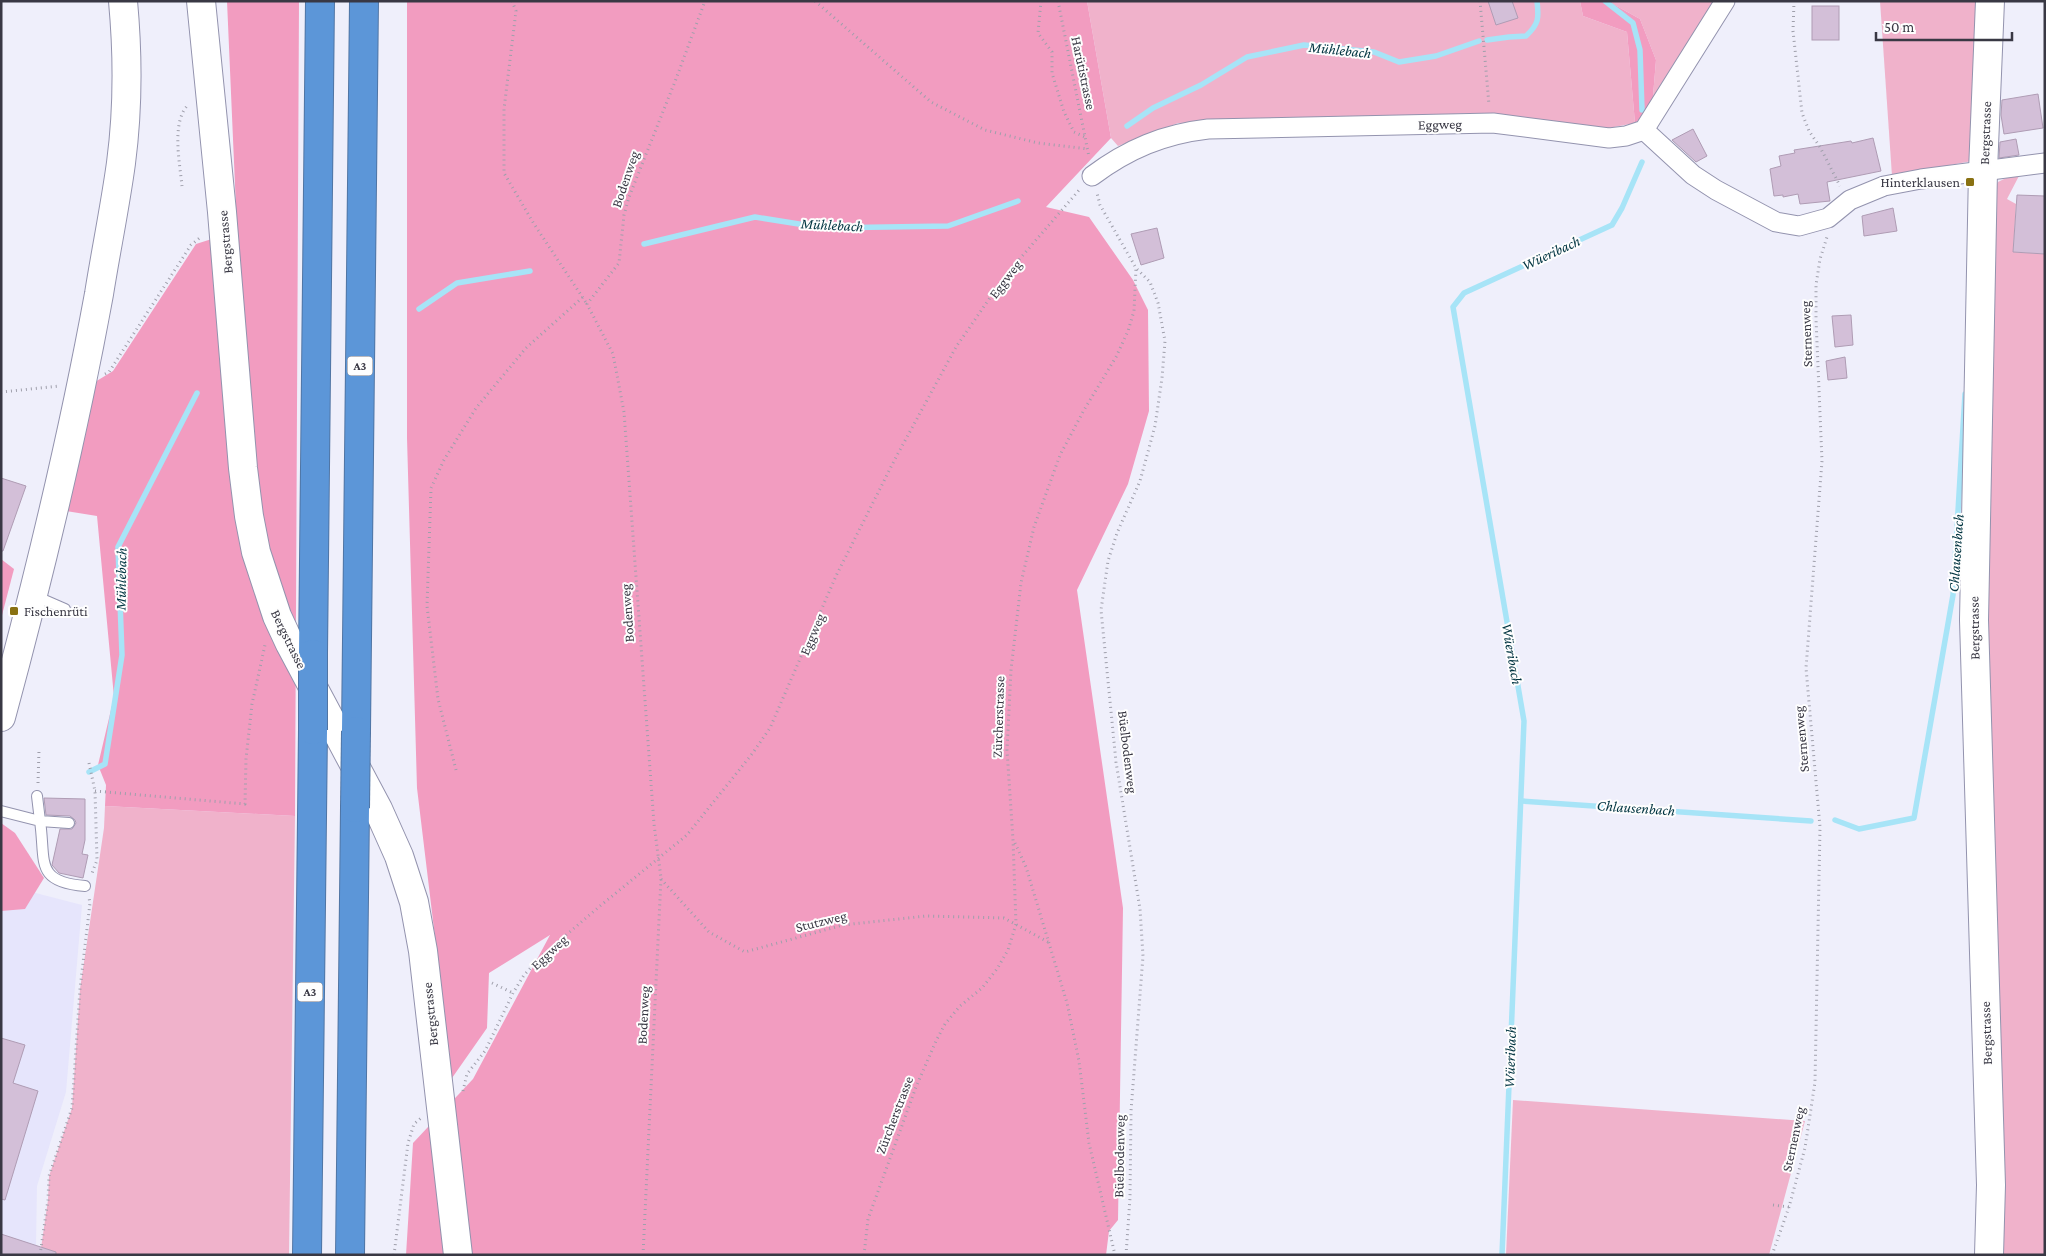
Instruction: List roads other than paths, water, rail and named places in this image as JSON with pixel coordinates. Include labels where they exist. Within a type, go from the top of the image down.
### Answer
[{"type":"highway","name":"A3","points":[[307,1255],[320,1]]},
{"type":"highway","name":"A3","points":[[350,1255],[364,1]]},
{"type":"street","points":[[1,717],[34,596],[82,386],[121,162],[126,98],[123,1]]},
{"type":"street","name":"Bergstrasse","points":[[201,1],[224,230],[248,516],[256,552],[277,616],[378,809],[399,856],[414,902],[451,1107],[458,1255]]},
{"type":"street","points":[[1726,1],[1644,130],[1693,175],[1747,208],[1776,222],[1799,226],[1828,218],[1850,200],[1884,186],[2045,162]]},
{"type":"street","name":"Bergstrasse","points":[[1989,1255],[1991,1185],[1974,620],[1983,171],[1990,1]]},
{"type":"street","name":"Eggweg","points":[[1092,176],[1114,160],[1160,138],[1183,132],[1208,129],[1493,123],[1609,138],[1626,136],[1644,130]]},
{"type":"lane","points":[[34,596],[65,609]]},
{"type":"lane","points":[[37,796],[44,846],[43,862],[47,873],[68,885],[85,886]]},
{"type":"lane","points":[[1,811],[40,821],[69,823]]},
{"type":"waterway","name":"Wüeribach","points":[[1487,40],[1526,36],[1536,24],[1537,1]]},
{"type":"waterway","name":"Wüeribach","points":[[1605,1],[1633,23],[1640,50],[1642,110]]},
{"type":"waterway","name":"Mühlebach","points":[[1127,126],[1153,108],[1201,85],[1247,57],[1304,45],[1374,52],[1399,62],[1436,56],[1479,41]]},
{"type":"waterway","name":"Wüeribach","points":[[1502,1255],[1524,721],[1453,307],[1464,293],[1612,225],[1622,208],[1642,162]]},
{"type":"waterway","name":"Mühlebach","points":[[644,244],[755,217],[824,228],[948,226],[1018,201]]},
{"type":"waterway","name":"Mühlebach","points":[[419,309],[457,283],[530,271]]},
{"type":"waterway","name":"Mühlebach","points":[[89,772],[105,764],[122,655],[118,547],[197,393]]},
{"type":"waterway","name":"Chlausenbach","points":[[1835,820],[1859,829],[1914,818],[1953,595],[1965,394]]},
{"type":"waterway","name":"Chlausenbach","points":[[1521,801],[1811,821]]},
{"type":"place","name":"Hinterklausen","points":[[1970,182]]},
{"type":"place","name":"Fischenrüti","points":[[14,611]]}]
